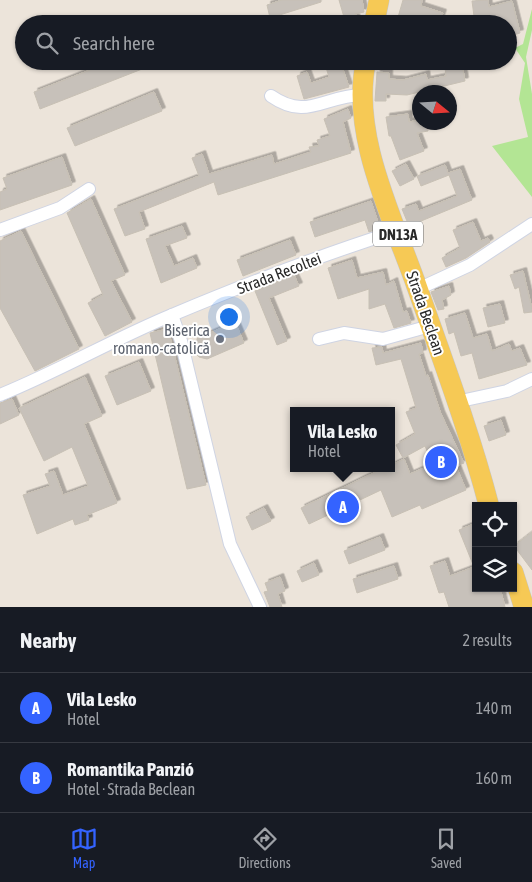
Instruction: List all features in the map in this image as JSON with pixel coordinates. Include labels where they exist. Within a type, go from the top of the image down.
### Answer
[{"type":"main road","points":[[376,15],[379,0]]},
{"type":"main road","name":"Strada Beclean","points":[[365,70],[362,95],[369,145],[381,186],[418,289],[489,502]]},
{"type":"main road","points":[[517,585],[524,607]]},
{"type":"street","points":[[271,96],[286,106],[296,108],[346,96],[362,95]]},
{"type":"street","points":[[0,230],[60,208],[88,189]]},
{"type":"street","points":[[418,289],[470,265],[532,224]]},
{"type":"street","name":"Strada Recoltei","points":[[0,396],[38,380],[172,315],[350,246],[397,231]]},
{"type":"street","points":[[172,315],[181,341],[230,544],[260,607]]},
{"type":"street","points":[[319,339],[344,333],[383,339],[430,326]]},
{"type":"street","points":[[456,402],[507,391],[532,379]]},
{"type":"green space","points":[[532,9],[532,30],[526,57],[532,94],[532,197],[492,146],[528,137],[519,99],[525,63],[517,51],[517,47],[523,44]]},
{"type":"building","points":[[282,0],[321,0],[321,2],[280,15],[269,15],[267,5]]},
{"type":"building","points":[[339,0],[362,0],[364,12],[355,15],[343,15]]},
{"type":"building","points":[[403,0],[422,0],[421,6],[443,13],[442,15],[399,15]]},
{"type":"building","points":[[488,0],[489,7],[512,1],[516,15],[474,15],[472,1]]},
{"type":"building","points":[[517,21],[520,33],[517,34]]},
{"type":"building","points":[[90,70],[140,70],[40,109],[34,92]]},
{"type":"building","points":[[327,70],[343,70],[349,87],[304,99],[297,76],[307,72],[311,83],[329,77]]},
{"type":"building","points":[[445,70],[463,70],[465,81],[448,85],[412,85],[412,94],[386,94],[386,101],[375,101],[377,72],[389,73],[389,79],[403,80],[426,74],[427,80],[446,76]]},
{"type":"building","points":[[154,92],[162,111],[75,146],[67,128]]},
{"type":"building","points":[[348,109],[351,118],[343,122],[351,153],[218,195],[214,182],[139,212],[145,229],[125,236],[114,209],[199,176],[192,158],[202,154],[209,174],[272,155],[274,164],[311,152],[309,147],[319,146],[317,140],[330,136],[324,119]]},
{"type":"building","points":[[408,114],[409,122],[412,121],[412,130],[428,130],[417,133],[424,151],[400,160],[391,136],[389,136],[386,117]]},
{"type":"building","points":[[62,157],[72,185],[0,210],[0,192],[7,189],[3,178]]},
{"type":"building","points":[[406,164],[414,179],[400,186],[392,171]]},
{"type":"building","points":[[445,165],[448,173],[460,169],[472,200],[409,226],[402,209],[416,204],[419,211],[457,196],[449,175],[421,186],[417,176]]},
{"type":"building","points":[[91,199],[125,275],[111,281],[132,322],[105,336],[88,303],[103,295],[67,213]]},
{"type":"building","points":[[371,201],[380,228],[369,232],[365,220],[315,237],[310,222]]},
{"type":"building","points":[[473,222],[481,241],[488,238],[490,242],[466,258],[446,267],[442,258],[460,248],[453,230]]},
{"type":"building","points":[[182,226],[187,238],[165,246],[174,266],[193,258],[197,268],[161,283],[146,239]]},
{"type":"building","points":[[21,231],[79,349],[35,371],[0,308],[0,241]]},
{"type":"building","points":[[290,240],[296,255],[243,276],[237,260]]},
{"type":"building","points":[[352,260],[357,278],[383,272],[386,285],[394,281],[403,312],[407,311],[411,323],[394,328],[385,304],[369,309],[369,289],[338,299],[328,268]]},
{"type":"building","points":[[523,271],[532,309],[532,312],[524,313],[519,287],[515,289],[510,275]]},
{"type":"building","points":[[294,275],[299,286],[269,298],[287,341],[277,345],[255,291]]},
{"type":"building","points":[[449,286],[451,295],[442,300],[444,309],[438,310],[431,292]]},
{"type":"building","points":[[500,304],[505,323],[488,327],[483,308]]},
{"type":"building","points":[[465,313],[473,338],[487,334],[492,351],[509,344],[512,351],[520,348],[527,365],[479,379],[472,353],[461,356],[454,332],[449,334],[445,319]]},
{"type":"building","name":"Biserica romano-catolică","points":[[235,322],[244,343],[207,359],[199,357],[193,350],[194,342],[201,337]]},
{"type":"building","points":[[168,329],[206,485],[187,489],[150,333]]},
{"type":"building","points":[[421,343],[423,353],[419,354],[426,376],[428,375],[441,414],[464,463],[456,466],[466,490],[422,509],[420,505],[392,517],[381,490],[309,524],[301,508],[376,472],[395,472],[395,464],[404,459],[410,474],[433,464],[425,446],[403,458],[396,445],[415,434],[406,412],[416,408],[401,359],[376,365],[372,348],[382,347],[383,353]]},
{"type":"building","points":[[139,362],[151,391],[117,405],[105,376]]},
{"type":"building","points":[[85,377],[102,416],[84,424],[117,503],[87,515],[89,520],[75,525],[73,519],[37,534],[23,495],[50,486],[45,474],[54,471],[63,495],[88,486],[72,447],[44,461],[19,408]]},
{"type":"building","points":[[12,399],[19,415],[0,424],[0,403]]},
{"type":"building","points":[[501,420],[506,435],[489,441],[484,426]]},
{"type":"building","points":[[264,508],[271,521],[252,530],[246,517]]},
{"type":"building","points":[[472,525],[472,562],[459,530]]},
{"type":"building","points":[[532,532],[532,570],[517,550],[517,544]]},
{"type":"building","points":[[380,537],[385,550],[349,564],[344,551]]},
{"type":"building","points":[[445,561],[450,576],[472,568],[472,592],[501,592],[505,607],[449,607],[444,592],[439,593],[430,566]]},
{"type":"building","points":[[314,563],[319,575],[302,582],[297,571]]},
{"type":"building","points":[[394,566],[398,579],[357,593],[353,579]]},
{"type":"building","points":[[280,577],[285,591],[278,594],[282,607],[270,607],[264,592],[268,591],[265,583]]},
{"type":"place","name":"Biserica romano-catolică","points":[[220,339]]},
{"type":"place","name":"Romantika Panzió","points":[[441,462]]},
{"type":"place","name":"Vila Lesko","points":[[343,507]]}]
